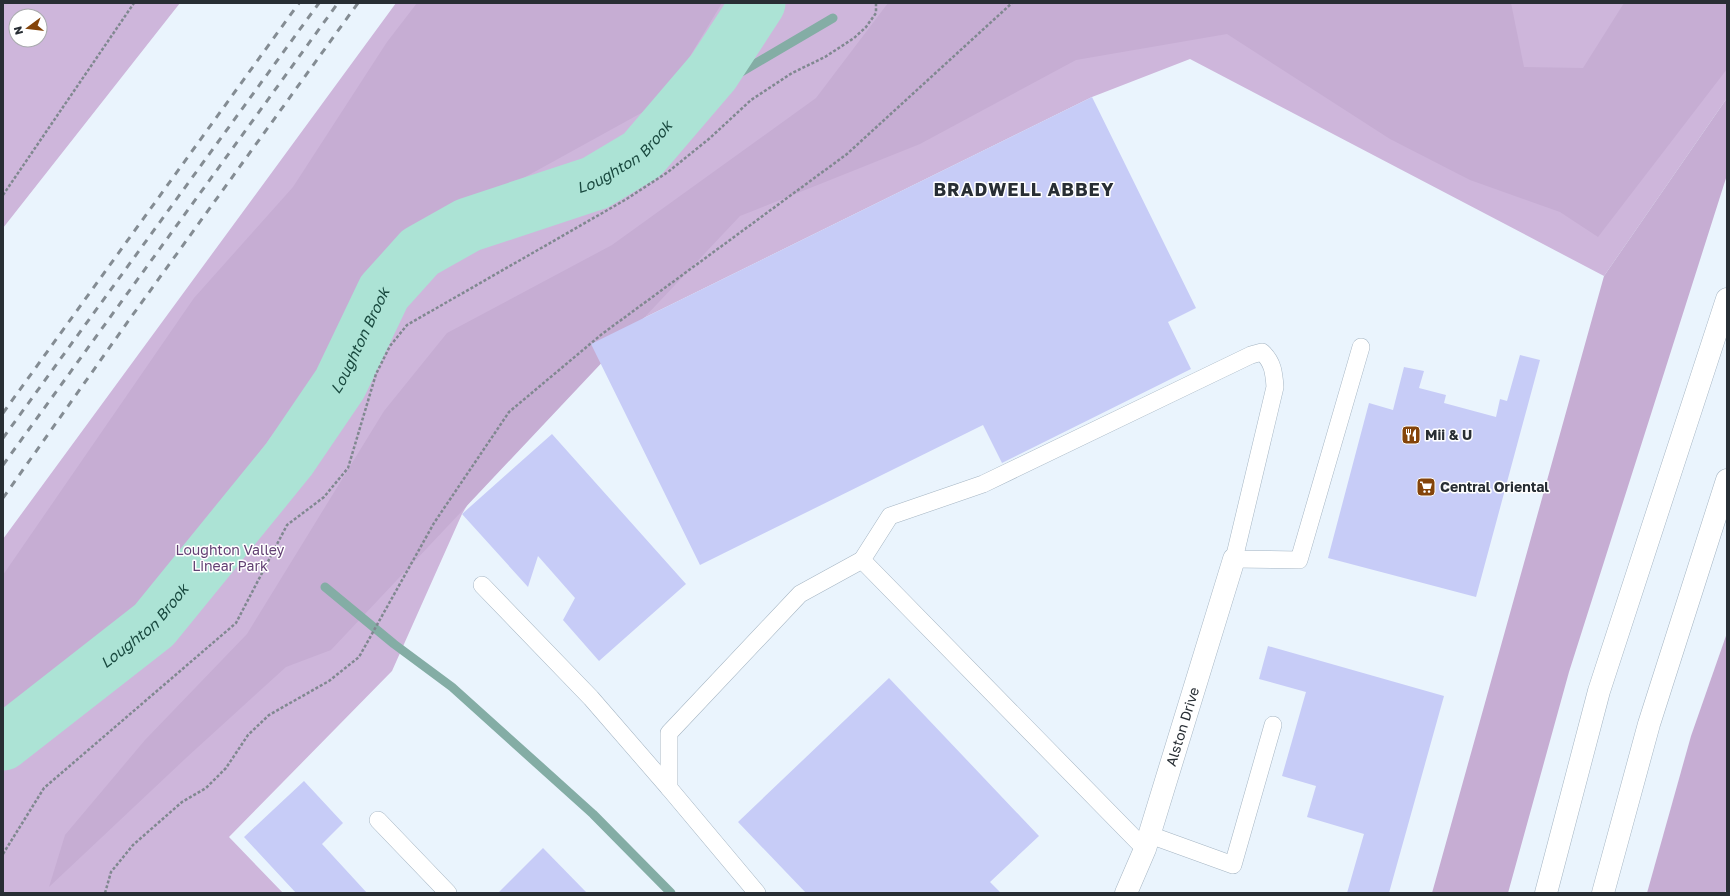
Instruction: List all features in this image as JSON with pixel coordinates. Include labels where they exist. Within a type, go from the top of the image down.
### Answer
[{"type":"main road","points":[[1546,893],[1598,692],[1727,299]]},
{"type":"main road","points":[[1603,893],[1649,724],[1727,480]]},
{"type":"main road","name":"Alston Drive","points":[[1126,893],[1148,842],[1234,559]]},
{"type":"lane","points":[[669,788],[669,733],[800,594],[862,560],[890,516],[983,484],[1250,355],[1262,352],[1267,357],[1274,371],[1275,387],[1234,559],[1299,560],[1361,346]]},
{"type":"lane","points":[[862,560],[1148,842],[1233,865],[1273,726]]},
{"type":"lane","points":[[482,585],[591,698],[757,893]]},
{"type":"lane","points":[[378,820],[448,893]]},
{"type":"path","points":[[3,195],[134,3]]},
{"type":"path","points":[[3,854],[44,788],[236,623],[287,525],[324,497],[348,468],[376,374],[390,346],[407,325],[625,200],[668,172],[710,138],[751,100],[792,73],[825,57],[854,38],[866,27],[876,13],[876,3]]},
{"type":"path","points":[[105,893],[111,872],[133,844],[182,802],[206,788],[226,768],[248,736],[269,715],[329,681],[359,657],[434,523],[508,412],[602,334],[847,154],[1012,3]]},
{"type":"green space","points":[[3,3],[180,3],[3,228]]},
{"type":"green space","name":"Loughton Valley Linear Park","points":[[396,3],[1727,3],[1727,98],[1604,276],[1190,59],[1092,97],[591,344],[506,439],[462,514],[392,671],[229,837],[283,893],[3,893],[3,539]]},
{"type":"shaded area","points":[[417,3],[722,3],[663,101],[429,230],[298,400],[189,548],[114,633],[38,687],[3,729],[3,575],[194,298],[293,187],[387,42]]},
{"type":"shaded area","points":[[888,3],[1511,3],[1524,67],[1583,68],[1624,3],[1727,3],[1727,69],[1598,237],[1560,212],[1470,180],[1390,139],[1227,34],[1076,60],[920,144],[740,216],[331,650],[286,667],[186,758],[49,887],[65,835],[145,740],[247,634],[384,411],[447,333],[612,245],[816,98]]},
{"type":"shaded area","points":[[1727,98],[1727,175],[1569,672],[1508,893],[1432,893],[1604,276]]},
{"type":"shaded area","points":[[1727,633],[1727,886],[1725,893],[1647,893],[1691,736]]},
{"type":"building","points":[[1092,97],[1196,308],[1168,322],[1191,369],[1002,463],[983,425],[700,565],[591,344]]},
{"type":"building","name":"Central Oriental","points":[[1520,355],[1540,360],[1476,597],[1328,558],[1369,403],[1393,410],[1404,367],[1424,371],[1419,388],[1446,395],[1444,403],[1496,417],[1500,399],[1507,401]]},
{"type":"building","points":[[552,434],[686,584],[599,661],[563,620],[575,598],[538,556],[528,587],[462,514]]},
{"type":"building","points":[[1268,646],[1444,696],[1389,893],[1347,893],[1364,834],[1307,817],[1316,786],[1282,776],[1306,692],[1259,679]]},
{"type":"building","points":[[889,678],[1039,836],[990,882],[1001,893],[806,893],[738,822]]},
{"type":"building","points":[[304,781],[343,823],[322,844],[367,893],[296,893],[244,837]]},
{"type":"building","points":[[543,848],[587,893],[498,893]]},
{"type":"waterway","name":"Loughton Brook","points":[[3,743],[154,625],[289,459],[340,384],[384,292],[420,252],[468,225],[595,183],[642,155],[713,72],[758,3]]},
{"type":"waterway","points":[[685,105],[833,18]]},
{"type":"waterway","points":[[325,587],[394,644],[452,687],[593,814],[671,893]]},
{"type":"railway","points":[[3,413],[299,3]]},
{"type":"railway","points":[[3,438],[319,3]]},
{"type":"railway","points":[[3,465],[338,3]]},
{"type":"railway","points":[[3,498],[129,320],[358,3]]},
{"type":"place","name":"Mii & U","points":[[1411,435]]},
{"type":"place","name":"Central Oriental","points":[[1426,487]]},
{"type":"district","name":"BRADWELL ABBEY","points":[[1024,190]]}]
